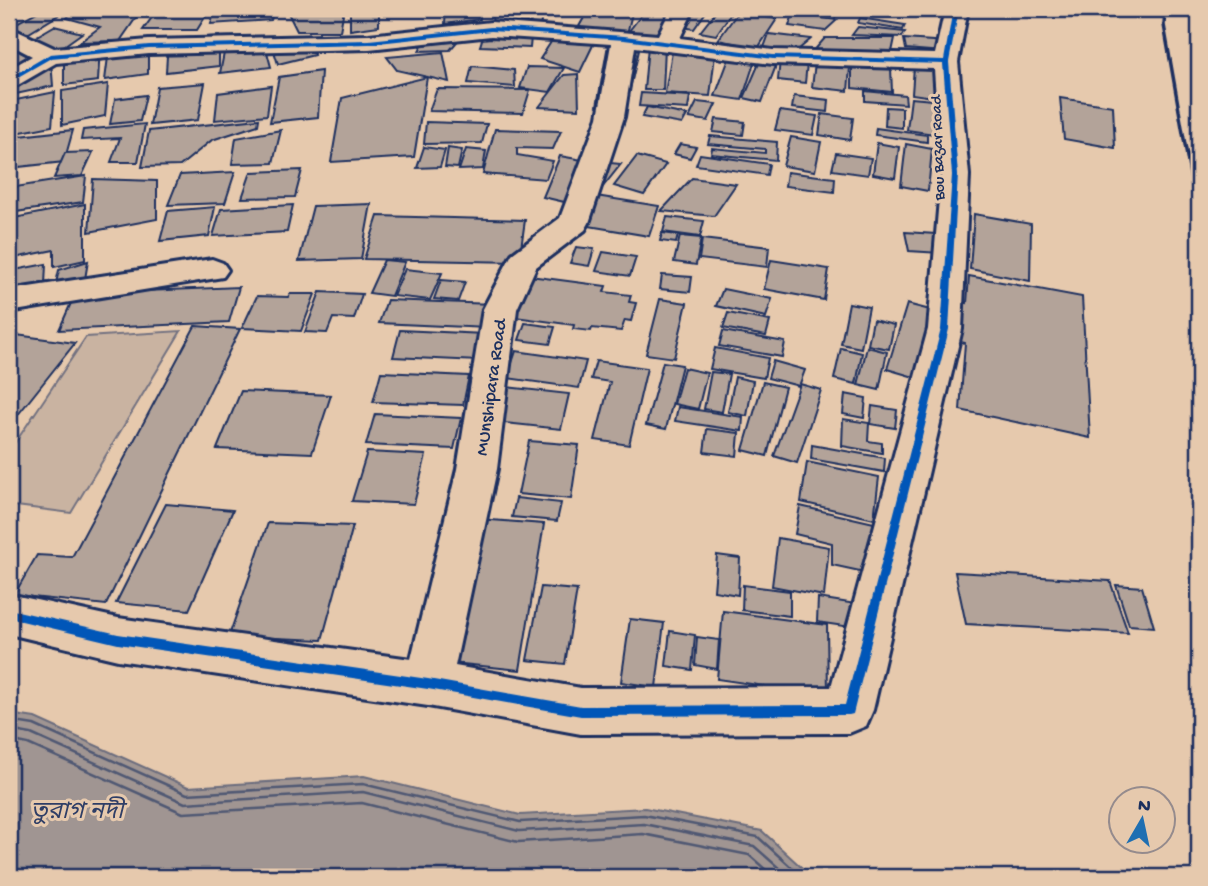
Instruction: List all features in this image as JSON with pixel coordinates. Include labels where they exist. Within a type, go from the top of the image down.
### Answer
[{"type":"street","points":[[666,43],[682,9]]},
{"type":"street","name":"Bou Bazar Road","points":[[428,684],[581,711],[849,710],[945,330],[955,175],[946,62],[956,9]]},
{"type":"street","points":[[9,80],[50,56],[149,47],[369,42],[491,29],[624,38],[773,57],[946,62]]},
{"type":"street","points":[[9,34],[50,56]]},
{"type":"street","name":"MUnshipara Road","points":[[428,684],[477,469],[500,309],[523,261],[574,223],[611,117],[624,38]]},
{"type":"street","points":[[9,301],[212,271]]},
{"type":"street","points":[[9,614],[118,639],[428,684]]},
{"type":"shaded area","points":[[181,331],[71,513],[9,505],[9,452],[86,337]]},
{"type":"water","name":"তুরাগ নদী","points":[[9,714],[35,718],[188,787],[364,776],[520,815],[645,808],[762,831],[812,877],[9,877]]},
{"type":"building","points":[[42,9],[60,14],[29,33],[9,31],[9,27]]},
{"type":"building","points":[[74,9],[142,9],[120,41],[80,42],[100,27],[67,18]]},
{"type":"building","points":[[158,9],[210,9],[197,30],[143,30]]},
{"type":"building","points":[[215,9],[274,9],[271,20],[211,24]]},
{"type":"building","points":[[286,9],[344,9],[340,31],[297,31]]},
{"type":"building","points":[[350,9],[379,9],[379,26],[350,30]]},
{"type":"building","points":[[446,9],[480,9],[480,19],[445,24]]},
{"type":"building","points":[[490,9],[512,9],[514,23],[493,22]]},
{"type":"building","points":[[520,9],[543,9],[540,27],[521,24]]},
{"type":"building","points":[[589,9],[633,9],[627,34],[577,30]]},
{"type":"building","points":[[646,9],[689,9],[669,38],[629,31]]},
{"type":"building","points":[[694,9],[708,9],[694,29],[682,27]]},
{"type":"building","points":[[718,9],[734,9],[716,35],[700,32]]},
{"type":"building","points":[[795,9],[839,9],[835,18],[793,12]]},
{"type":"building","points":[[874,9],[949,9],[949,17]]},
{"type":"building","points":[[738,12],[777,19],[758,48],[718,40]]},
{"type":"building","points":[[793,14],[837,20],[825,31],[789,26]]},
{"type":"building","points":[[860,18],[905,25],[903,30],[858,23]]},
{"type":"building","points":[[487,24],[532,26],[530,48],[480,46]]},
{"type":"building","points":[[54,26],[82,33],[58,50],[25,43]]},
{"type":"building","points":[[858,27],[905,32],[902,37],[852,35]]},
{"type":"building","points":[[430,29],[467,30],[450,50],[419,51]]},
{"type":"building","points":[[769,34],[811,39],[793,54],[763,50]]},
{"type":"building","points":[[219,36],[219,66],[166,72],[168,40]]},
{"type":"building","points":[[825,38],[895,38],[892,52],[811,54]]},
{"type":"building","points":[[553,39],[594,43],[580,72],[540,59]]},
{"type":"building","points":[[609,39],[641,42],[625,110],[597,106]]},
{"type":"building","points":[[904,39],[947,42],[943,52],[906,49]]},
{"type":"building","points":[[264,41],[271,67],[220,73],[226,43]]},
{"type":"building","points":[[13,43],[45,54],[9,71],[9,46]]},
{"type":"building","points":[[148,43],[148,74],[105,80],[109,49]]},
{"type":"building","points":[[100,46],[98,81],[64,85],[64,51]]},
{"type":"building","points":[[648,46],[665,47],[663,90],[644,90]]},
{"type":"building","points":[[311,47],[314,55],[278,64],[273,48]]},
{"type":"building","points":[[443,52],[449,82],[397,70],[387,57]]},
{"type":"building","points":[[672,52],[715,55],[710,96],[665,93]]},
{"type":"building","points":[[730,56],[755,60],[742,100],[715,96]]},
{"type":"building","points":[[780,60],[807,63],[805,83],[778,80]]},
{"type":"building","points":[[51,61],[53,86],[16,94],[17,74]]},
{"type":"building","points":[[760,61],[777,63],[762,102],[744,98]]},
{"type":"building","points":[[815,63],[850,67],[848,91],[812,87]]},
{"type":"building","points":[[852,65],[891,68],[892,92],[852,88]]},
{"type":"building","points":[[472,66],[514,70],[515,87],[468,83]]},
{"type":"building","points":[[914,66],[941,69],[940,98],[912,94]]},
{"type":"building","points":[[527,67],[564,68],[550,92],[520,88]]},
{"type":"building","points":[[321,71],[318,117],[270,122],[279,77]]},
{"type":"building","points":[[578,74],[579,109],[539,107],[564,75]]},
{"type":"building","points":[[427,77],[414,157],[331,162],[342,98]]},
{"type":"building","points":[[205,83],[198,120],[150,125],[157,87]]},
{"type":"building","points":[[108,84],[105,116],[62,125],[62,91]]},
{"type":"building","points":[[271,86],[267,115],[215,120],[218,93]]},
{"type":"building","points":[[437,89],[530,90],[523,113],[429,111]]},
{"type":"building","points":[[865,91],[905,95],[906,104],[865,101]]},
{"type":"building","points":[[55,92],[52,126],[11,134],[16,100]]},
{"type":"building","points":[[641,93],[690,96],[688,109],[639,106]]},
{"type":"building","points":[[146,95],[140,121],[110,124],[115,99]]},
{"type":"building","points":[[794,96],[829,100],[828,112],[792,108]]},
{"type":"building","points":[[911,98],[933,100],[934,134],[907,130]]},
{"type":"building","points":[[1060,98],[1113,106],[1115,148],[1064,139]]},
{"type":"building","points":[[697,102],[716,104],[708,121],[689,118]]},
{"type":"building","points":[[647,107],[687,115],[682,124],[642,117]]},
{"type":"building","points":[[886,107],[902,108],[902,128],[885,126]]},
{"type":"building","points":[[780,111],[817,116],[813,135],[775,130]]},
{"type":"building","points":[[822,114],[853,118],[850,140],[819,135]]},
{"type":"building","points":[[259,119],[258,125],[212,140],[180,166],[142,167],[149,131]]},
{"type":"building","points":[[716,119],[745,122],[743,135],[713,132]]},
{"type":"building","points":[[426,122],[487,124],[482,143],[424,144]]},
{"type":"building","points":[[145,124],[138,162],[111,162],[120,138],[81,140],[83,130]]},
{"type":"building","points":[[876,128],[927,135],[927,142],[875,135]]},
{"type":"building","points":[[495,129],[561,131],[553,149],[517,148],[517,155],[553,161],[546,179],[483,174]]},
{"type":"building","points":[[73,130],[64,162],[9,168],[20,136]]},
{"type":"building","points":[[281,130],[273,163],[232,164],[236,138]]},
{"type":"building","points":[[710,136],[777,142],[776,160],[711,154],[712,148],[765,153],[765,149],[708,144]]},
{"type":"building","points":[[791,137],[821,142],[815,171],[783,166]]},
{"type":"building","points":[[877,143],[899,147],[895,178],[873,174]]},
{"type":"building","points":[[680,144],[696,147],[690,158],[674,154]]},
{"type":"building","points":[[906,144],[932,149],[928,191],[901,186]]},
{"type":"building","points":[[424,147],[445,150],[440,167],[417,168]]},
{"type":"building","points":[[448,148],[462,150],[458,168],[445,167]]},
{"type":"building","points":[[466,149],[486,151],[483,169],[459,170]]},
{"type":"building","points":[[93,152],[82,176],[54,178],[65,153]]},
{"type":"building","points":[[836,153],[871,158],[868,175],[832,170]]},
{"type":"building","points":[[700,154],[769,164],[767,175],[696,165]]},
{"type":"building","points":[[560,156],[588,161],[573,204],[543,197]]},
{"type":"building","points":[[637,156],[666,164],[644,195],[614,186]]},
{"type":"building","points":[[600,162],[621,164],[591,202]]},
{"type":"building","points":[[302,170],[295,197],[242,198],[251,172]]},
{"type":"building","points":[[235,172],[225,203],[168,205],[180,175]]},
{"type":"building","points":[[787,172],[835,178],[834,192],[785,186]]},
{"type":"building","points":[[86,176],[83,202],[9,213],[9,188]]},
{"type":"building","points":[[692,178],[736,184],[714,216],[661,211]]},
{"type":"building","points":[[93,179],[157,181],[157,219],[89,232]]},
{"type":"building","points":[[596,196],[659,206],[649,236],[583,225]]},
{"type":"building","points":[[85,204],[85,260],[54,267],[54,250],[9,259],[9,219]]},
{"type":"building","points":[[371,204],[361,259],[299,261],[313,206]]},
{"type":"building","points":[[293,205],[287,232],[213,236],[221,209]]},
{"type":"building","points":[[215,207],[209,236],[160,241],[168,211]]},
{"type":"building","points":[[974,214],[1031,224],[1030,281],[970,269]]},
{"type":"building","points":[[378,216],[525,220],[519,262],[364,259]]},
{"type":"building","points":[[667,217],[704,221],[700,237],[663,232]]},
{"type":"building","points":[[905,232],[936,234],[940,253],[909,251]]},
{"type":"building","points":[[662,233],[678,235],[676,243],[660,241]]},
{"type":"building","points":[[680,236],[701,238],[696,265],[674,262]]},
{"type":"building","points":[[702,239],[769,247],[767,267],[699,259]]},
{"type":"building","points":[[576,247],[594,249],[589,266],[570,263]]},
{"type":"building","points":[[603,252],[636,257],[630,276],[596,271]]},
{"type":"building","points":[[384,260],[405,262],[391,296],[369,293]]},
{"type":"building","points":[[771,260],[829,269],[824,300],[764,289]]},
{"type":"building","points":[[88,261],[85,279],[56,283],[59,270]]},
{"type":"building","points":[[46,264],[45,285],[9,293],[9,271]]},
{"type":"building","points":[[405,269],[442,273],[430,300],[393,296]]},
{"type":"building","points":[[522,275],[606,286],[604,292],[631,295],[629,302],[636,303],[631,321],[625,320],[621,331],[592,328],[591,331],[573,329],[574,325],[508,316]]},
{"type":"building","points":[[662,275],[692,277],[690,292],[660,289]]},
{"type":"building","points":[[969,276],[1082,297],[1090,438],[960,410],[965,343],[957,341],[960,302],[967,303]]},
{"type":"building","points":[[441,280],[465,282],[458,301],[434,299]]},
{"type":"building","points":[[239,287],[229,322],[59,330],[75,294]]},
{"type":"building","points":[[723,289],[772,299],[766,317],[716,306]]},
{"type":"building","points":[[320,292],[362,294],[354,319],[333,318],[327,333],[305,332]]},
{"type":"building","points":[[290,294],[315,294],[301,331],[242,328],[257,296],[288,297]]},
{"type":"building","points":[[660,299],[687,303],[674,358],[646,354]]},
{"type":"building","points":[[387,300],[492,304],[488,328],[379,323]]},
{"type":"building","points":[[849,303],[869,307],[861,348],[841,344]]},
{"type":"building","points":[[907,304],[934,311],[914,377],[887,369]]},
{"type":"building","points":[[728,313],[770,321],[766,336],[723,328]]},
{"type":"building","points":[[873,320],[894,325],[889,349],[868,345]]},
{"type":"building","points":[[525,323],[555,327],[550,344],[519,340]]},
{"type":"building","points":[[195,326],[240,329],[106,605],[14,595],[37,555],[72,557]]},
{"type":"building","points":[[400,330],[484,334],[479,361],[393,357]]},
{"type":"building","points":[[723,331],[785,342],[782,357],[719,346]]},
{"type":"building","points":[[9,334],[75,343],[9,426]]},
{"type":"building","points":[[867,347],[887,352],[879,390],[858,385]]},
{"type":"building","points":[[715,348],[768,358],[764,378],[710,369]]},
{"type":"building","points":[[841,348],[862,353],[856,384],[834,379]]},
{"type":"building","points":[[516,351],[586,361],[579,388],[507,378]]},
{"type":"building","points":[[596,361],[647,368],[629,445],[595,440],[610,382],[591,379]]},
{"type":"building","points":[[773,361],[805,370],[799,386],[768,378]]},
{"type":"building","points":[[663,362],[682,365],[666,429],[646,425]]},
{"type":"building","points":[[684,368],[707,373],[698,409],[674,404]]},
{"type":"building","points":[[381,372],[469,376],[463,405],[373,402]]},
{"type":"building","points":[[711,372],[729,374],[722,412],[704,409]]},
{"type":"building","points":[[735,377],[753,381],[747,416],[728,412]]},
{"type":"building","points":[[763,382],[785,387],[767,456],[743,450]]},
{"type":"building","points":[[800,384],[821,390],[797,463],[774,456]]},
{"type":"building","points":[[506,387],[569,394],[561,429],[495,422]]},
{"type":"building","points":[[241,391],[331,395],[312,453],[217,449]]},
{"type":"building","points":[[845,394],[866,398],[864,418],[843,414]]},
{"type":"building","points":[[872,406],[897,410],[895,428],[870,424]]},
{"type":"building","points":[[678,407],[743,417],[742,431],[675,421]]},
{"type":"building","points":[[375,414],[461,418],[454,449],[366,445]]},
{"type":"building","points":[[843,419],[869,423],[868,441],[882,443],[882,453],[842,446]]},
{"type":"building","points":[[707,429],[739,433],[737,456],[704,452]]},
{"type":"building","points":[[529,441],[579,445],[571,499],[518,494]]},
{"type":"building","points":[[812,445],[885,458],[884,472],[811,459]]},
{"type":"building","points":[[367,452],[426,455],[414,504],[352,501]]},
{"type":"building","points":[[807,462],[879,477],[874,519],[801,502]]},
{"type":"building","points":[[516,498],[561,503],[557,521],[512,517]]},
{"type":"building","points":[[166,504],[233,510],[189,610],[116,603]]},
{"type":"building","points":[[800,506],[874,523],[869,573],[832,565],[832,543],[795,534]]},
{"type":"building","points":[[477,519],[544,524],[520,670],[443,662]]},
{"type":"building","points":[[268,523],[353,526],[322,640],[229,636]]},
{"type":"building","points":[[778,538],[829,547],[824,596],[772,586]]},
{"type":"building","points":[[717,555],[740,558],[738,595],[714,591]]},
{"type":"building","points":[[955,572],[1110,581],[1128,633],[966,624]]},
{"type":"building","points":[[743,585],[790,591],[790,616],[742,610]]},
{"type":"building","points":[[1116,585],[1142,587],[1154,627],[1129,625]]},
{"type":"building","points":[[541,587],[577,590],[565,664],[527,660]]},
{"type":"building","points":[[818,598],[856,604],[857,628],[817,622]]},
{"type":"building","points":[[723,611],[827,625],[828,695],[717,679]]},
{"type":"building","points":[[630,619],[664,623],[656,687],[621,682]]},
{"type":"building","points":[[670,631],[695,635],[692,670],[666,666]]},
{"type":"building","points":[[697,637],[719,640],[717,669],[695,665]]},
{"type":"railway","points":[[1165,9],[1164,25],[1187,156]]},
{"type":"railway","points":[[1187,154],[1199,226]]},
{"type":"cycle path","points":[[9,614],[118,639],[428,684],[581,711],[849,710],[945,329],[955,175],[946,62],[956,9]]},
{"type":"cycle path","points":[[9,80],[50,56],[149,47],[369,42],[491,29],[624,38],[773,57],[946,62]]}]
